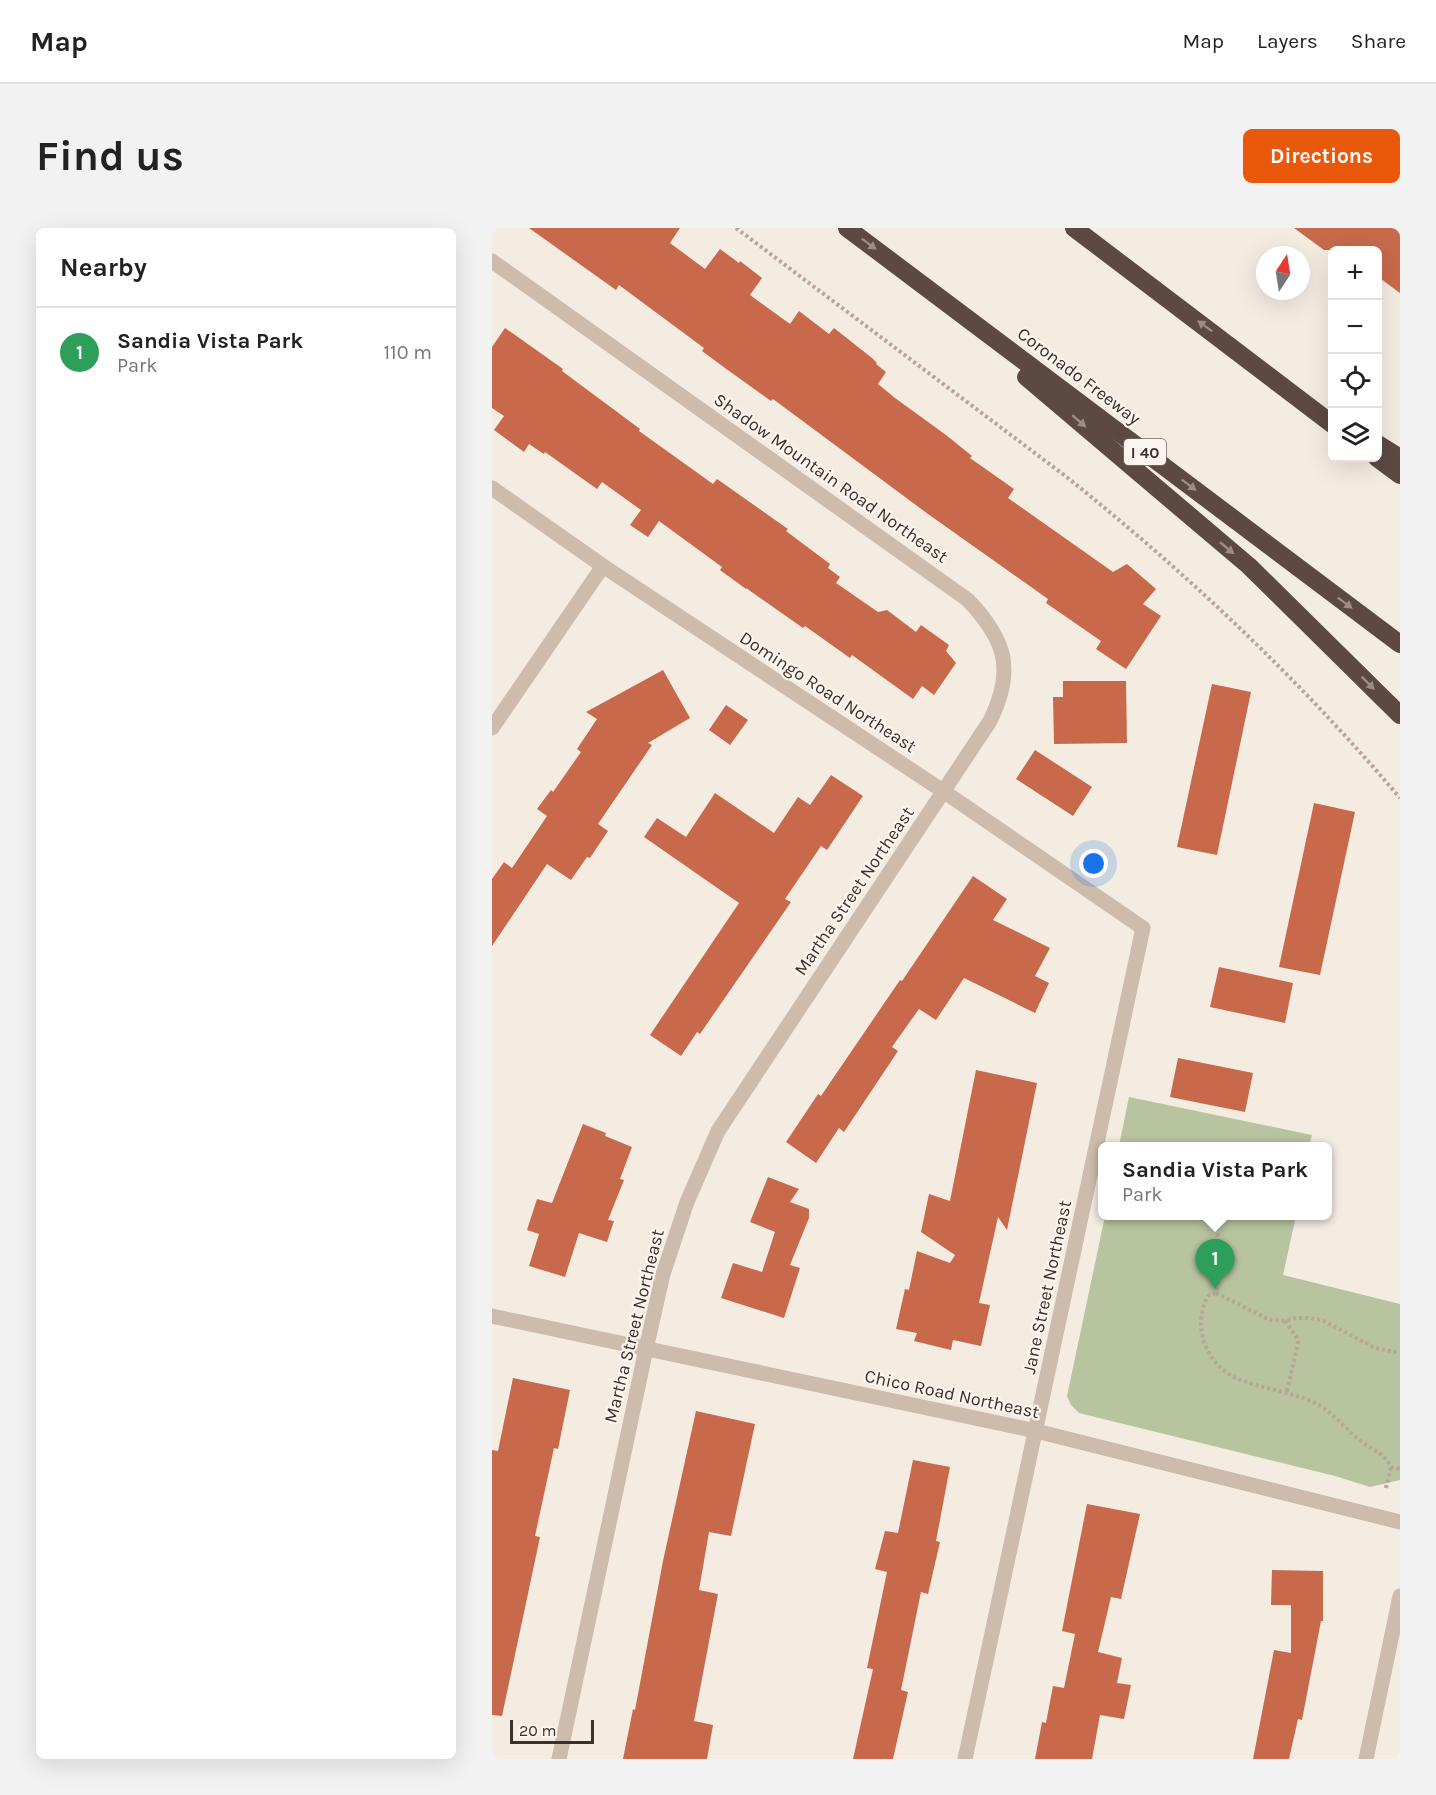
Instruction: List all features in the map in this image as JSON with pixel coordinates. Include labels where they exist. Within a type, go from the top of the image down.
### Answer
[{"type":"highway","name":"Coronado Freeway","points":[[847,228],[1400,644]]},
{"type":"highway","points":[[1074,228],[1328,421]]},
{"type":"highway","points":[[891,261],[1249,566],[1400,716]]},
{"type":"highway","points":[[1251,362],[1328,411]]},
{"type":"highway","points":[[1382,447],[1400,458]]},
{"type":"highway","points":[[1382,462],[1400,475]]},
{"type":"street","name":"Shadow Mountain Road Northeast","points":[[492,261],[968,600],[986,619],[994,631],[1003,658],[1005,674],[1003,690],[990,721],[943,791]]},
{"type":"street","name":"Domingo Road Northeast","points":[[492,488],[603,566],[943,791],[1143,928]]},
{"type":"street","points":[[492,729],[603,566]]},
{"type":"street","name":"Martha Street Northeast","points":[[559,1759],[663,1274],[687,1202],[718,1131],[943,791]]},
{"type":"street","name":"Jane Street Northeast","points":[[965,1759],[1143,928]]},
{"type":"street","name":"Chico Road Northeast","points":[[492,1316],[1036,1431],[1400,1522]]},
{"type":"street","points":[[1366,1759],[1400,1596]]},
{"type":"path","points":[[736,228],[1064,476],[1194,584],[1320,708],[1400,798]]},
{"type":"path","points":[[1215,1220],[1218,1231],[1219,1257],[1216,1293]]},
{"type":"path","points":[[1386,1488],[1391,1467],[1386,1457],[1361,1442],[1324,1408],[1287,1392],[1244,1381],[1233,1376],[1213,1358],[1203,1339],[1202,1310],[1208,1296],[1216,1293],[1270,1320],[1308,1318],[1322,1320],[1369,1345],[1400,1353]]},
{"type":"path","points":[[1285,1321],[1298,1343],[1287,1392]]},
{"type":"path","points":[[1391,1467],[1400,1469]]},
{"type":"green space","points":[[1129,1097],[1312,1135],[1310,1142],[1120,1142]]},
{"type":"green space","points":[[1104,1220],[1295,1220],[1283,1275],[1400,1304],[1400,1480],[1370,1487],[1335,1476],[1079,1413],[1071,1405],[1067,1396]]},
{"type":"building","points":[[529,228],[680,228],[670,243],[705,269],[720,249],[762,278],[750,295],[790,324],[799,311],[829,334],[834,328],[886,372],[878,384],[946,435],[972,456],[970,458],[1014,489],[1008,498],[1113,572],[1127,564],[1156,589],[1143,604],[1161,616],[1126,669],[1096,649],[1101,641],[1046,603],[1048,599],[928,514],[773,399],[771,401],[725,368],[702,351],[704,348],[619,285],[616,290]]},
{"type":"building","points":[[1294,228],[1400,228],[1400,293],[1382,280],[1382,246],[1328,246],[1328,250],[1324,250]]},
{"type":"building","points":[[505,328],[563,369],[562,371],[640,429],[639,431],[713,484],[717,479],[788,529],[786,531],[830,564],[828,568],[840,577],[836,583],[878,612],[887,610],[916,632],[921,625],[949,645],[946,651],[956,663],[934,695],[922,686],[913,699],[852,655],[850,658],[746,589],[720,570],[722,567],[659,521],[648,537],[630,525],[641,510],[602,482],[597,489],[545,452],[544,454],[529,444],[524,452],[494,430],[504,416],[492,408],[492,347]]},
{"type":"building","points":[[663,670],[690,718],[648,743],[652,745],[598,824],[608,831],[590,858],[587,857],[571,880],[547,864],[492,946],[492,879],[504,862],[512,868],[547,816],[537,809],[551,790],[553,792],[581,752],[577,749],[597,719],[586,712]]},
{"type":"building","points":[[1063,681],[1126,681],[1127,743],[1054,744],[1053,697],[1063,697]]},
{"type":"building","points":[[1212,684],[1251,692],[1217,855],[1177,847]]},
{"type":"building","points":[[726,705],[748,720],[730,745],[709,730]]},
{"type":"building","points":[[1035,750],[1092,787],[1073,816],[1016,779]]},
{"type":"building","points":[[831,775],[863,796],[827,850],[821,846],[785,899],[791,902],[700,1034],[697,1032],[681,1056],[650,1035],[739,903],[644,837],[657,818],[686,837],[715,793],[774,833],[798,797],[810,805]]},
{"type":"building","points":[[1314,803],[1355,812],[1320,975],[1279,967]]},
{"type":"building","points":[[973,876],[1007,899],[993,920],[1050,948],[1035,976],[1049,983],[1035,1013],[964,978],[936,1020],[919,1009],[892,1047],[898,1051],[844,1132],[839,1128],[816,1163],[786,1142],[818,1094],[821,1096],[900,980],[902,981]]},
{"type":"building","points":[[1219,967],[1293,983],[1285,1023],[1210,1007]]},
{"type":"building","points":[[1178,1058],[1253,1073],[1245,1112],[1170,1097]]},
{"type":"building","points":[[976,1070],[1037,1083],[1007,1230],[998,1217],[979,1303],[990,1305],[981,1346],[953,1340],[951,1350],[914,1341],[917,1333],[896,1329],[905,1289],[909,1290],[917,1251],[950,1263],[955,1255],[921,1232],[929,1194],[950,1201]]},
{"type":"building","points":[[583,1124],[632,1147],[620,1179],[624,1180],[608,1220],[614,1221],[607,1242],[579,1233],[565,1277],[529,1266],[539,1234],[527,1230],[537,1199],[552,1203]]},
{"type":"building","points":[[768,1177],[799,1189],[790,1202],[809,1209],[809,1218],[790,1265],[800,1268],[784,1318],[721,1298],[733,1263],[762,1272],[775,1232],[750,1222]]},
{"type":"building","points":[[513,1378],[570,1390],[558,1449],[554,1448],[535,1536],[540,1537],[502,1716],[492,1715],[492,1450],[498,1451]]},
{"type":"building","points":[[696,1411],[755,1424],[731,1536],[709,1532],[699,1590],[718,1594],[694,1721],[713,1725],[707,1759],[623,1759],[633,1709],[635,1710],[663,1561]]},
{"type":"building","points":[[913,1460],[950,1467],[936,1541],[940,1542],[928,1594],[921,1592],[901,1690],[908,1692],[893,1759],[853,1759],[873,1669],[867,1668],[887,1572],[875,1569],[885,1531],[898,1533]]},
{"type":"building","points":[[1087,1504],[1140,1514],[1121,1599],[1111,1597],[1098,1652],[1122,1658],[1117,1683],[1131,1685],[1124,1719],[1100,1715],[1092,1759],[1035,1759],[1042,1722],[1046,1723],[1053,1686],[1064,1688],[1075,1634],[1062,1631]]},
{"type":"building","points":[[1272,1570],[1323,1571],[1323,1621],[1321,1621],[1302,1720],[1298,1719],[1289,1759],[1253,1759],[1274,1650],[1291,1653],[1291,1605],[1271,1605]]},
{"type":"place","name":"Sandia Vista Park","points":[[1215,1289]]}]
